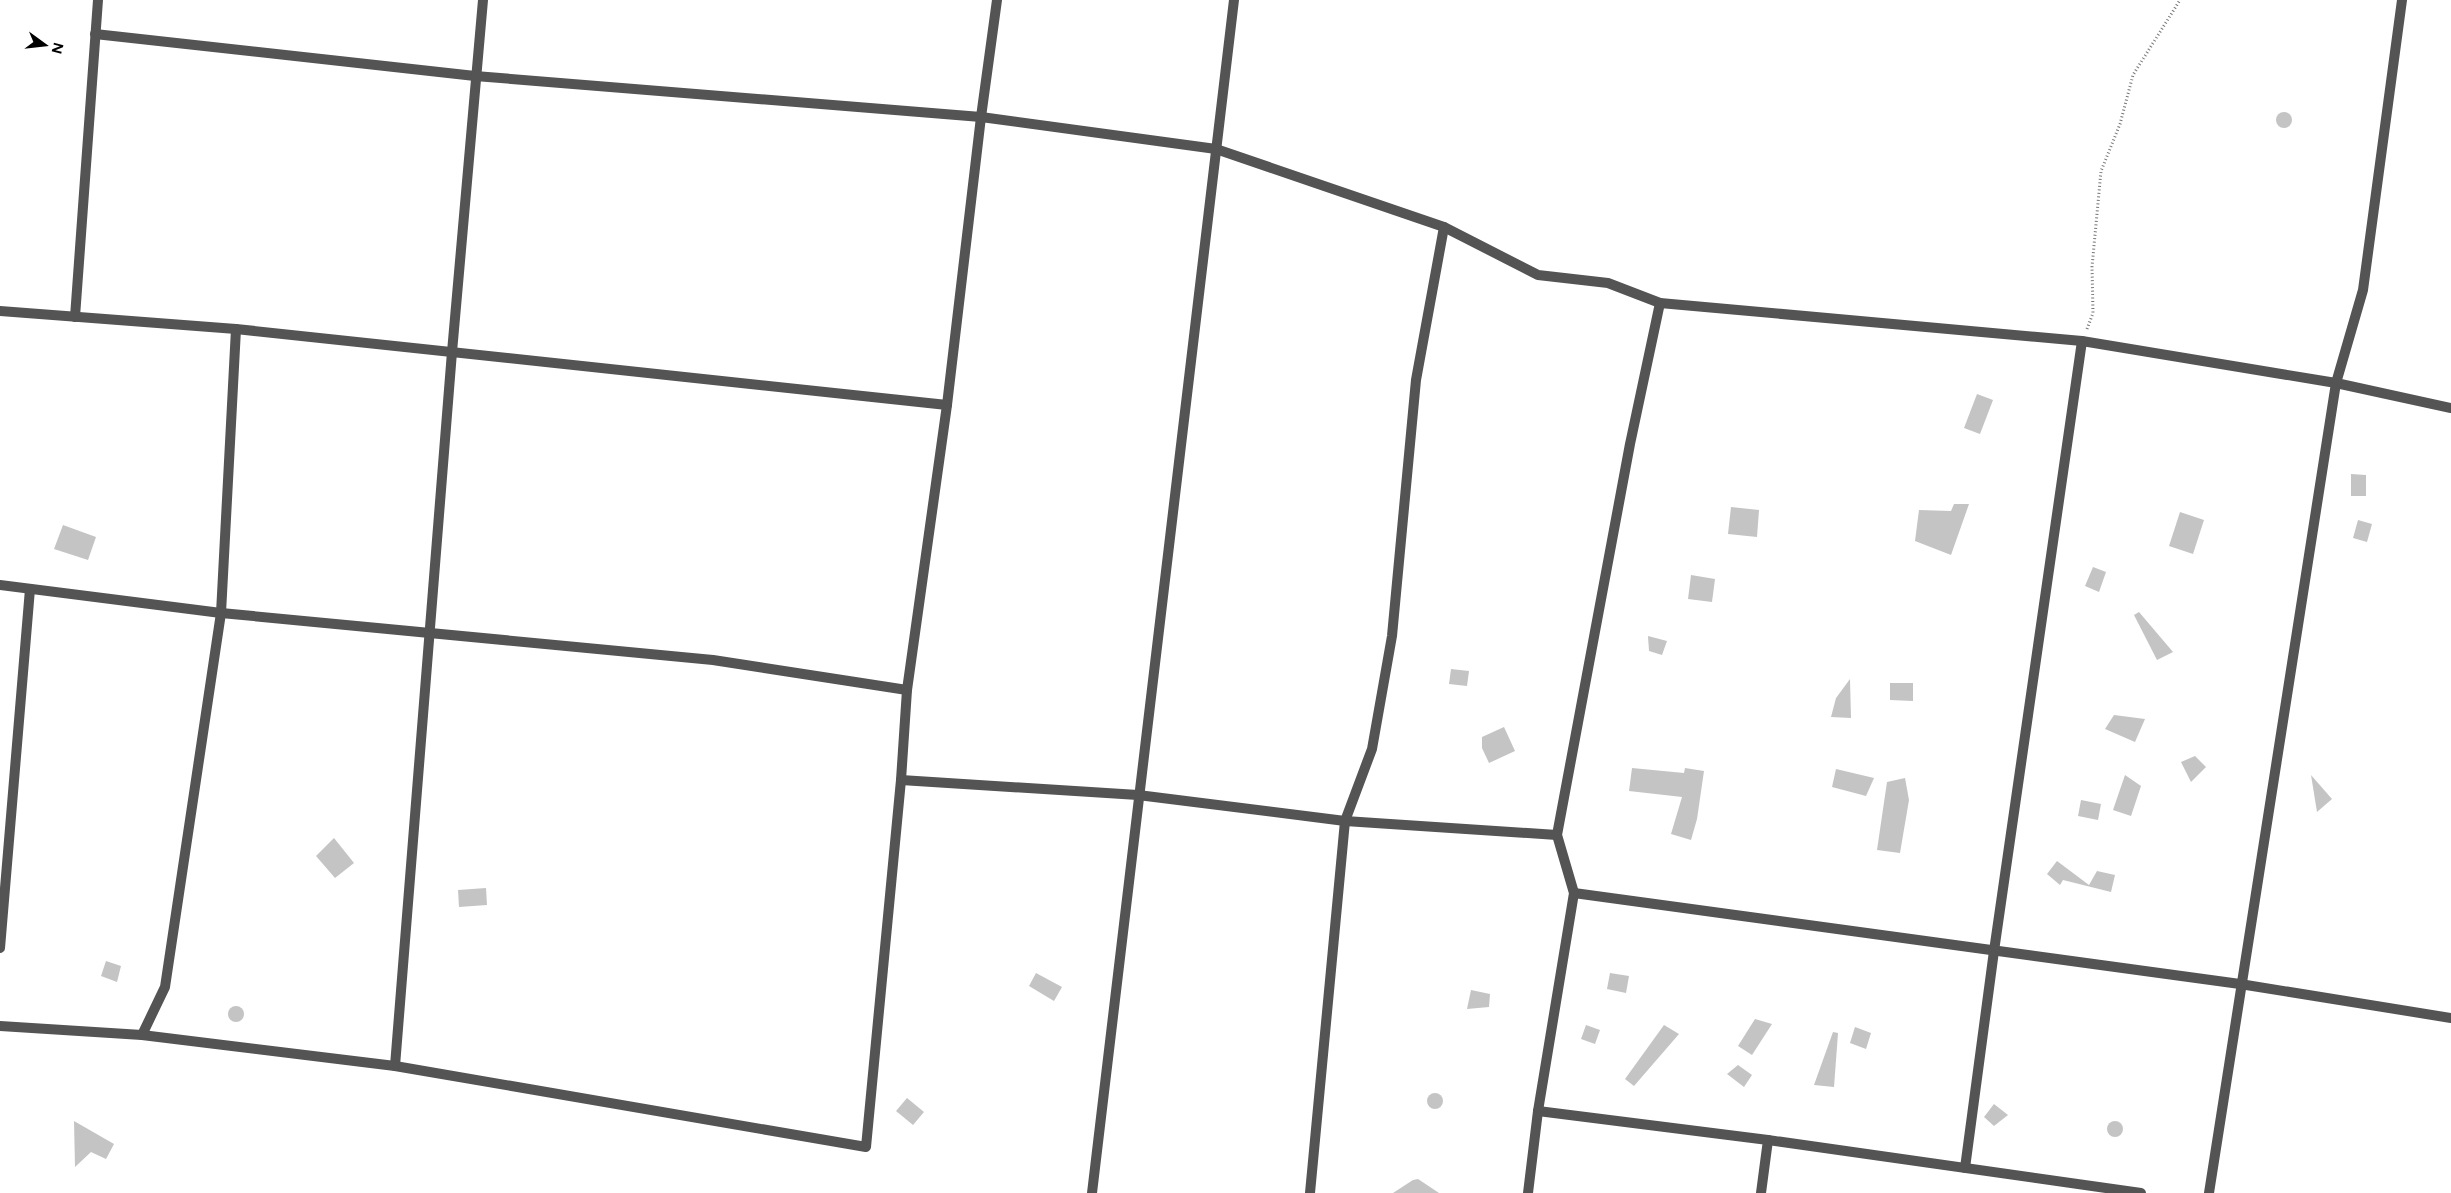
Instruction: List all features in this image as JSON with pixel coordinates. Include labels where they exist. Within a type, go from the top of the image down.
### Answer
[{"type":"street","points":[[75,317],[98,0]]},
{"type":"street","points":[[395,1066],[482,0]]},
{"type":"street","points":[[0,1026],[142,1035],[395,1066],[866,1147],[901,780],[907,690],[947,406],[981,117],[997,0]]},
{"type":"street","points":[[1092,1193],[1234,0]]},
{"type":"street","points":[[2209,1193],[2240,984],[2336,383],[2363,290],[2402,0]]},
{"type":"street","points":[[96,34],[475,76],[981,117],[1216,150],[1444,227],[1538,275],[1608,282],[1660,303],[2082,341],[2336,383],[2451,408]]},
{"type":"street","points":[[1310,1193],[1345,821],[1372,749],[1392,636],[1404,488],[1416,380],[1444,227]]},
{"type":"street","points":[[1528,1193],[1538,1111],[1574,893],[1557,835],[1630,444],[1660,303]]},
{"type":"street","points":[[0,312],[236,329],[947,406]]},
{"type":"street","points":[[142,1035],[166,987],[221,613],[236,329]]},
{"type":"street","points":[[1965,1168],[1994,951],[2082,341]]},
{"type":"street","points":[[0,585],[221,613],[713,660],[907,690]]},
{"type":"street","points":[[0,948],[30,589]]},
{"type":"street","points":[[901,780],[1138,795],[1345,821],[1557,835]]},
{"type":"street","points":[[1574,893],[2240,984],[2451,1018]]},
{"type":"street","points":[[1538,1111],[1768,1140],[2141,1193]]},
{"type":"street","points":[[1762,1193],[1768,1140]]},
{"type":"path","points":[[2082,341],[2093,313],[2092,266],[2101,171],[2120,124],[2133,74],[2180,0]]},
{"type":"building","points":[[2284,112],[2290,114],[2292,120],[2290,126],[2284,128],[2278,126],[2276,120],[2278,114]]},
{"type":"building","points":[[1977,394],[1993,400],[1980,434],[1964,428]]},
{"type":"building","points":[[2351,474],[2366,475],[2366,496],[2351,496]]},
{"type":"building","points":[[1954,504],[1969,504],[1951,555],[1915,541],[1919,510],[1951,511]]},
{"type":"building","points":[[1731,507],[1759,510],[1757,537],[1728,534]]},
{"type":"building","points":[[2180,512],[2204,520],[2193,554],[2169,546]]},
{"type":"building","points":[[2358,520],[2372,524],[2367,542],[2353,538]]},
{"type":"building","points":[[63,525],[96,537],[88,560],[54,549]]},
{"type":"building","points":[[2093,567],[2106,572],[2099,592],[2085,586]]},
{"type":"building","points":[[1691,575],[1715,579],[1712,602],[1688,599]]},
{"type":"building","points":[[2139,612],[2173,652],[2157,660],[2134,615]]},
{"type":"building","points":[[1648,636],[1667,641],[1662,655],[1649,651]]},
{"type":"building","points":[[1451,669],[1469,671],[1467,686],[1449,684]]},
{"type":"building","points":[[1850,679],[1851,718],[1831,717],[1836,698]]},
{"type":"building","points":[[1890,683],[1913,683],[1913,701],[1890,700]]},
{"type":"building","points":[[2114,715],[2145,719],[2135,742],[2105,729]]},
{"type":"building","points":[[1504,727],[1515,751],[1489,763],[1482,748],[1482,737]]},
{"type":"building","points":[[2195,756],[2206,767],[2191,782],[2181,762]]},
{"type":"building","points":[[1632,768],[1684,773],[1685,768],[1704,771],[1697,819],[1691,840],[1671,834],[1682,797],[1629,791]]},
{"type":"building","points":[[1836,769],[1874,778],[1866,796],[1832,787]]},
{"type":"building","points":[[2125,775],[2141,786],[2131,816],[2113,810]]},
{"type":"building","points":[[2311,775],[2332,799],[2317,812]]},
{"type":"building","points":[[1905,778],[1909,800],[1900,853],[1877,850],[1887,782]]},
{"type":"building","points":[[2081,800],[2101,804],[2098,820],[2078,816]]},
{"type":"building","points":[[334,838],[354,863],[335,878],[316,856]]},
{"type":"building","points":[[2057,861],[2089,885],[2097,871],[2115,875],[2111,892],[2063,880],[2060,885],[2047,874]]},
{"type":"building","points":[[486,888],[487,905],[459,907],[458,890]]},
{"type":"building","points":[[106,961],[121,966],[117,982],[101,976]]},
{"type":"building","points":[[1036,973],[1062,987],[1054,1001],[1029,986]]},
{"type":"building","points":[[1610,973],[1629,976],[1626,993],[1607,989]]},
{"type":"building","points":[[1471,990],[1490,994],[1489,1007],[1467,1009]]},
{"type":"building","points":[[236,1006],[242,1008],[244,1014],[242,1020],[236,1022],[230,1020],[228,1014],[230,1008]]},
{"type":"building","points":[[1755,1019],[1772,1024],[1752,1055],[1738,1046]]},
{"type":"building","points":[[1586,1025],[1600,1030],[1595,1044],[1581,1039]]},
{"type":"building","points":[[1664,1025],[1679,1034],[1634,1086],[1625,1079]]},
{"type":"building","points":[[1855,1027],[1871,1033],[1866,1049],[1850,1043]]},
{"type":"building","points":[[1833,1032],[1838,1033],[1834,1087],[1814,1085]]},
{"type":"building","points":[[1738,1065],[1752,1075],[1744,1087],[1727,1074]]},
{"type":"building","points":[[1432,1093],[1438,1093],[1443,1098],[1441,1107],[1432,1109],[1427,1104],[1427,1098]]},
{"type":"building","points":[[907,1098],[924,1112],[913,1125],[896,1111]]},
{"type":"building","points":[[1994,1104],[2008,1115],[1994,1126],[1984,1117]]},
{"type":"building","points":[[74,1121],[114,1144],[106,1159],[91,1152],[75,1167]]},
{"type":"building","points":[[2115,1121],[2123,1129],[2115,1137],[2107,1129]]},
{"type":"building","points":[[1418,1179],[1439,1193],[1393,1193],[1413,1180]]}]
